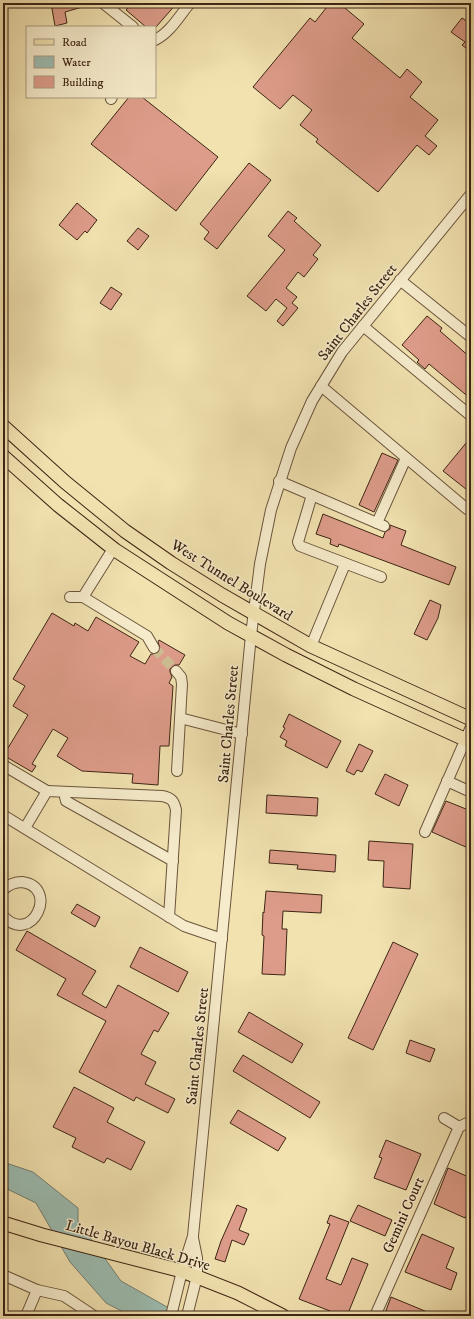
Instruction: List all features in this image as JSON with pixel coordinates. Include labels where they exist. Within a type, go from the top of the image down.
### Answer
[{"type":"main road","name":"West Tunnel Boulevard","points":[[3,426],[65,482],[125,530],[171,563],[253,614],[311,646],[471,719]]},
{"type":"main road","points":[[3,456],[58,505],[113,549],[196,603],[286,655],[354,689],[468,741]]},
{"type":"main road","name":"Little Bayou Black Drive","points":[[3,1223],[42,1235],[182,1271],[238,1293],[283,1316]]},
{"type":"street","points":[[156,39],[173,24],[190,3]]},
{"type":"street","points":[[102,5],[113,7],[132,26]]},
{"type":"street","name":"Saint Charles Street","points":[[171,1316],[182,1271],[193,1236],[253,614],[260,564],[271,510],[290,448],[312,401],[342,352],[471,194]]},
{"type":"street","points":[[400,280],[471,337]]},
{"type":"street","points":[[363,326],[471,416]]},
{"type":"street","points":[[321,386],[471,511]]},
{"type":"street","points":[[279,481],[380,525],[406,458]]},
{"type":"street","points":[[312,495],[298,544],[345,564],[381,577]]},
{"type":"street","points":[[83,597],[113,549]]},
{"type":"street","points":[[311,646],[345,564]]},
{"type":"street","points":[[70,597],[83,597],[147,636],[154,648]]},
{"type":"street","points":[[176,671],[182,680],[177,771]]},
{"type":"street","points":[[180,718],[242,734]]},
{"type":"street","points":[[425,832],[447,781],[468,741],[471,727]]},
{"type":"street","points":[[3,765],[47,791],[162,796],[170,798],[174,802],[176,810],[169,916]]},
{"type":"street","points":[[447,781],[471,792]]},
{"type":"street","points":[[25,828],[47,791]]},
{"type":"street","points":[[66,792],[66,801],[173,861]]},
{"type":"street","points":[[3,815],[184,926],[222,939]]},
{"type":"street","points":[[3,890],[18,882],[31,885],[40,896],[41,903],[40,910],[31,922],[16,924],[9,922],[3,917]]},
{"type":"street","name":"Gemini Court","points":[[375,1316],[463,1125],[444,1118]]},
{"type":"street","points":[[187,1316],[197,1276],[197,1258],[193,1236]]},
{"type":"street","points":[[3,1275],[37,1290],[64,1296],[94,1316]]},
{"type":"street","points":[[26,1316],[37,1290]]},
{"type":"water","points":[[3,1162],[33,1172],[78,1208],[78,1221],[121,1281],[183,1316],[131,1316],[106,1303],[70,1262],[36,1203],[3,1187]]},
{"type":"building","points":[[51,3],[89,3],[89,5],[65,12],[67,23],[55,26]]},
{"type":"building","points":[[132,3],[177,3],[156,27],[145,26],[126,10]]},
{"type":"building","points":[[330,3],[339,3],[364,24],[352,38],[400,78],[407,69],[422,82],[410,97],[438,120],[425,136],[437,146],[429,155],[417,145],[378,192],[316,142],[318,139],[300,125],[312,110],[293,95],[280,109],[253,87],[310,18],[315,22]]},
{"type":"building","points":[[462,18],[471,24],[471,52],[462,45],[465,42],[451,32]]},
{"type":"building","points":[[128,98],[143,98],[218,157],[176,211],[91,144]]},
{"type":"building","points":[[249,163],[271,180],[217,249],[204,239],[209,232],[200,224]]},
{"type":"building","points":[[77,203],[97,220],[87,233],[85,231],[77,240],[59,225]]},
{"type":"building","points":[[288,211],[297,218],[294,221],[321,245],[313,255],[318,259],[304,277],[298,272],[286,288],[297,297],[292,303],[298,308],[283,326],[277,321],[287,308],[276,299],[266,311],[247,296],[285,250],[268,236]]},
{"type":"building","points":[[138,228],[149,236],[138,250],[127,241]]},
{"type":"building","points":[[111,287],[122,294],[111,310],[100,303]]},
{"type":"building","points":[[427,316],[442,328],[440,331],[471,358],[471,399],[429,364],[425,369],[417,362],[419,360],[402,345]]},
{"type":"building","points":[[471,437],[471,493],[443,471]]},
{"type":"building","points":[[382,453],[398,460],[374,512],[359,505]]},
{"type":"building","points":[[323,514],[383,538],[385,532],[390,529],[390,525],[406,531],[401,545],[456,567],[449,585],[339,544],[338,547],[330,544],[331,539],[316,534]]},
{"type":"building","points":[[430,600],[441,605],[438,618],[427,640],[414,634]]},
{"type":"building","points":[[52,613],[74,626],[75,623],[88,631],[96,617],[139,642],[130,656],[145,664],[151,654],[159,652],[159,640],[185,655],[179,665],[175,665],[170,669],[172,677],[169,683],[173,686],[169,746],[160,746],[158,785],[132,783],[133,774],[82,771],[57,756],[68,738],[53,729],[32,764],[36,766],[32,772],[3,755],[3,745],[8,748],[28,715],[13,706],[25,686],[13,679]]},
{"type":"building","points":[[289,714],[341,741],[327,768],[285,746],[287,741],[280,737],[285,728],[283,727]]},
{"type":"building","points":[[359,744],[373,751],[362,772],[357,770],[354,775],[346,771]]},
{"type":"building","points":[[385,774],[408,785],[399,806],[375,794]]},
{"type":"building","points":[[267,795],[318,798],[317,816],[266,813]]},
{"type":"building","points":[[446,801],[471,811],[471,842],[468,848],[432,832]]},
{"type":"building","points":[[369,841],[413,844],[410,889],[383,887],[384,861],[368,860]]},
{"type":"building","points":[[270,850],[336,855],[335,872],[297,869],[298,865],[269,863]]},
{"type":"building","points":[[266,891],[322,895],[321,913],[283,911],[282,929],[287,929],[285,975],[262,974],[264,936],[262,935],[263,912],[264,913]]},
{"type":"building","points":[[77,904],[100,917],[95,927],[71,913]]},
{"type":"building","points":[[27,931],[96,971],[82,994],[106,1008],[118,985],[169,1013],[158,1032],[154,1030],[141,1054],[156,1062],[145,1084],[175,1099],[168,1113],[136,1097],[134,1101],[79,1072],[106,1021],[57,995],[66,979],[16,950]]},
{"type":"building","points":[[393,942],[418,954],[373,1050],[348,1038]]},
{"type":"building","points":[[140,947],[188,972],[178,992],[130,967]]},
{"type":"building","points":[[249,1012],[303,1044],[292,1063],[238,1032]]},
{"type":"building","points":[[410,1040],[435,1049],[430,1062],[406,1053]]},
{"type":"building","points":[[243,1055],[320,1102],[310,1118],[233,1071]]},
{"type":"building","points":[[74,1087],[114,1108],[107,1122],[145,1142],[131,1170],[107,1158],[104,1163],[72,1147],[76,1138],[53,1127]]},
{"type":"building","points":[[238,1110],[286,1138],[278,1151],[230,1123]]},
{"type":"building","points":[[386,1140],[421,1154],[406,1190],[374,1178],[382,1158],[379,1157]]},
{"type":"building","points":[[448,1168],[471,1178],[471,1214],[468,1212],[465,1218],[434,1204]]},
{"type":"building","points":[[237,1205],[247,1209],[239,1230],[249,1234],[244,1245],[232,1240],[225,1262],[215,1259],[221,1241]]},
{"type":"building","points":[[358,1205],[392,1220],[385,1236],[350,1221]]},
{"type":"building","points":[[330,1215],[349,1222],[326,1279],[341,1285],[352,1258],[368,1264],[347,1316],[328,1316],[330,1311],[299,1299],[330,1224],[327,1223]]},
{"type":"building","points":[[422,1234],[454,1248],[446,1268],[457,1273],[451,1290],[405,1272]]},
{"type":"building","points":[[391,1297],[437,1316],[384,1316]]},
{"type":"tunnel","points":[[154,648],[176,671]]}]
